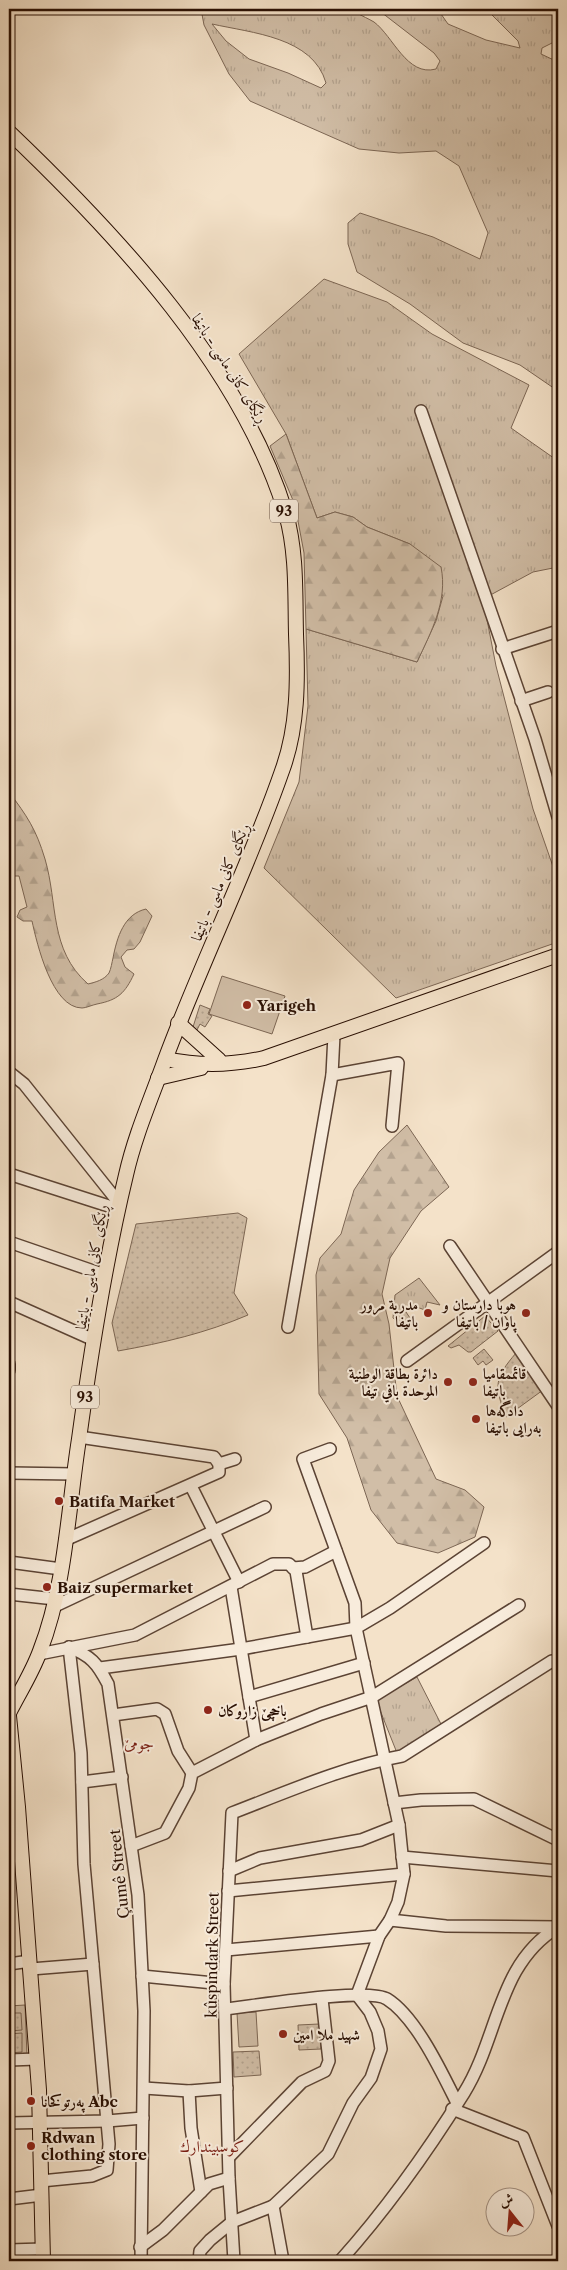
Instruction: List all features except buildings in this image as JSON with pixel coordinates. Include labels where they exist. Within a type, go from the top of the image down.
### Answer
[{"type":"main road","name":"ڕێگای کانی ماسی - باتيفا","points":[[9,132],[144,275],[205,355],[248,422],[271,473],[286,516],[294,557],[297,657],[294,718],[290,749],[237,887],[178,1023],[138,1127],[105,1275],[79,1437],[61,1569],[54,1603],[39,1654],[9,1715]]},
{"type":"main road","points":[[167,1055],[242,1063],[264,1058],[558,955]]},
{"type":"main road","points":[[178,1023],[220,1061]]},
{"type":"main road","points":[[158,1078],[173,1073],[218,1066],[220,1061]]},
{"type":"main road","points":[[9,1715],[13,1810],[30,1965],[37,2059],[43,2255]]},
{"type":"street","points":[[421,411],[521,701],[558,817]]},
{"type":"street","points":[[502,649],[558,631]]},
{"type":"street","points":[[521,701],[548,692]]},
{"type":"street","points":[[288,1327],[332,1075],[334,1035]]},
{"type":"street","points":[[332,1075],[398,1063],[392,1126]]},
{"type":"street","points":[[9,1072],[24,1084],[119,1206]]},
{"type":"street","points":[[9,1174],[119,1206]]},
{"type":"street","points":[[9,1242],[105,1275]]},
{"type":"street","points":[[450,1246],[558,1406]]},
{"type":"street","points":[[407,1361],[558,1252]]},
{"type":"street","points":[[9,1302],[94,1340]]},
{"type":"street","points":[[9,1365],[9,1370]]},
{"type":"street","points":[[65,1540],[219,1472],[219,1464],[214,1457],[79,1437]]},
{"type":"street","points":[[330,1449],[303,1459],[355,1603],[356,1628],[399,1825],[404,1874],[398,1902],[390,1920],[379,1936],[357,1995]]},
{"type":"street","points":[[219,1464],[236,1459]]},
{"type":"street","points":[[9,1473],[74,1474]]},
{"type":"street","points":[[191,1486],[235,1584],[241,1649],[256,1740]]},
{"type":"street","points":[[9,1594],[54,1603],[265,1507]]},
{"type":"street","points":[[100,1668],[241,1649],[356,1628],[390,1608],[484,1543]]},
{"type":"street","points":[[293,1568],[305,1567],[336,1551]]},
{"type":"street","points":[[9,1562],[61,1569]]},
{"type":"street","points":[[39,1654],[135,1635],[273,1564],[289,1564],[296,1572],[307,1637]]},
{"type":"street","points":[[192,1773],[256,1740],[321,1714],[372,1697],[519,1605]]},
{"type":"street","points":[[9,2199],[107,2170],[109,2144],[84,1864],[81,1753],[69,1648]]},
{"type":"street","name":"Çumê Street","points":[[69,1648],[87,1655],[100,1668],[108,1684],[138,1895],[144,2088],[141,2261]]},
{"type":"street","points":[[385,1759],[402,1756],[552,1660]]},
{"type":"street","points":[[249,1697],[364,1663]]},
{"type":"street","points":[[113,1715],[157,1709],[165,1714],[178,1751],[192,1773],[189,1788],[165,1833],[131,1846]]},
{"type":"street","name":"kûspindark Street","points":[[234,2261],[229,2178],[224,1984],[232,1813],[294,1789],[385,1759]]},
{"type":"street","points":[[82,1782],[122,1777]]},
{"type":"street","points":[[394,1804],[420,1800],[474,1799],[558,1840]]},
{"type":"street","points":[[229,1871],[260,1858],[360,1840],[399,1825]]},
{"type":"street","points":[[402,1857],[558,1871]]},
{"type":"street","points":[[228,1892],[404,1874]]},
{"type":"street","points":[[390,1920],[446,1926],[558,1926]]},
{"type":"street","points":[[340,2261],[357,2242],[430,2144],[471,2079],[514,1973],[529,1952],[546,1934],[558,1926]]},
{"type":"street","points":[[226,1950],[379,1936]]},
{"type":"street","points":[[9,1964],[93,1964]]},
{"type":"street","points":[[142,1976],[224,1984]]},
{"type":"street","points":[[198,2261],[203,2247],[232,2222],[274,2206],[328,2154],[353,2102],[371,2078],[381,2049],[378,2031],[370,2012],[357,1995]]},
{"type":"street","points":[[225,2009],[357,1995],[380,1996],[389,2000],[407,2019],[433,2056],[454,2106],[523,2137],[558,2226]]},
{"type":"street","points":[[229,2157],[302,2082],[325,2071],[328,2067],[329,2061],[322,1998]]},
{"type":"street","points":[[9,2060],[37,2059]]},
{"type":"street","points":[[144,2088],[189,2091],[227,2088]]},
{"type":"street","points":[[189,2091],[190,2128],[201,2192]]},
{"type":"street","points":[[9,2123],[107,2122],[143,2118]]},
{"type":"street","points":[[140,2247],[164,2230],[209,2184],[229,2178]]},
{"type":"street","points":[[274,2206],[283,2261]]},
{"type":"street","points":[[9,2250],[43,2255]]},
{"type":"green space","points":[[201,9],[356,9],[357,13],[381,28],[401,54],[409,61],[417,67],[426,70],[436,69],[440,61],[434,53],[377,9],[444,9],[441,14],[448,24],[486,40],[520,48],[518,41],[486,9],[558,9],[558,43],[554,42],[542,48],[541,54],[558,62],[558,391],[520,365],[463,343],[410,304],[357,272],[348,244],[348,223],[360,213],[433,237],[480,259],[488,233],[459,166],[436,151],[399,153],[359,149],[250,101],[229,74],[204,25]],"holes":[[[212,24],[262,34],[295,46],[319,68],[326,83],[321,88],[288,73],[249,59],[226,41]]]},
{"type":"green space","points":[[324,279],[387,302],[432,334],[529,385],[511,428],[558,461],[558,567],[533,572],[483,599],[496,666],[533,809],[558,881],[558,942],[396,998],[264,868],[299,782],[308,706],[306,629],[417,662],[436,621],[443,596],[410,544],[367,527],[353,517],[335,512],[317,518],[286,434],[239,354]]},
{"type":"green space","points":[[286,434],[317,518],[335,512],[353,517],[367,527],[410,544],[441,567],[443,580],[437,616],[417,662],[306,629],[304,553],[295,505],[270,446]]},
{"type":"green space","points":[[9,792],[30,823],[42,848],[61,941],[75,971],[88,984],[102,979],[109,973],[119,935],[127,921],[138,912],[146,909],[152,916],[140,942],[134,949],[127,950],[121,957],[125,967],[134,974],[124,991],[116,998],[82,1008],[71,1005],[62,998],[54,987],[42,959],[32,921],[23,921],[17,917],[20,910],[27,907],[19,876],[11,876],[9,868]]},
{"type":"green space","name":"Yarigeh","points":[[222,976],[285,996],[272,1034],[209,1014]]},
{"type":"green space","points":[[200,1005],[210,1009],[208,1014],[212,1016],[205,1027],[200,1024],[197,1030],[193,1027]]},
{"type":"green space","points":[[407,1125],[449,1187],[421,1211],[390,1258],[382,1294],[389,1324],[397,1396],[436,1479],[465,1490],[484,1507],[475,1537],[438,1553],[397,1543],[371,1510],[347,1438],[319,1394],[316,1275],[320,1258],[341,1234],[354,1190],[379,1152]]},
{"type":"green space","points":[[238,1213],[247,1218],[234,1293],[248,1315],[184,1337],[118,1351],[112,1323],[136,1224]]},
{"type":"green space","points":[[419,1278],[440,1305],[427,1302],[425,1310],[414,1306],[406,1312],[412,1321],[404,1326],[393,1318],[395,1295]]},
{"type":"green space","points":[[485,1316],[498,1331],[471,1352],[468,1352],[459,1345],[451,1348],[448,1346]]},
{"type":"green space","points":[[484,1349],[493,1360],[486,1365],[483,1361],[478,1365],[473,1358]]},
{"type":"green space","points":[[516,1353],[543,1390],[506,1417],[499,1397],[498,1383],[503,1369]]},
{"type":"green space","points":[[417,1677],[442,1726],[397,1753],[376,1700]]},
{"type":"green space","points":[[25,2005],[27,2056],[9,2056],[9,2006]]},
{"type":"green space","points":[[256,2012],[258,2046],[239,2047],[237,2013]]},
{"type":"green space","points":[[9,2013],[21,2013],[22,2030],[9,2031]]},
{"type":"green space","points":[[319,2024],[321,2049],[299,2050],[298,2025]]},
{"type":"green space","points":[[22,2033],[22,2052],[9,2053],[9,2034]]},
{"type":"green space","points":[[259,2051],[261,2075],[234,2077],[233,2052]]},
{"type":"place","name":"Yarigeh","points":[[247,1005]]},
{"type":"place","name":"مدرية مرور باتيفا","points":[[428,1313]]},
{"type":"place","name":"هوبا دارستان و پاوان / باتيفا","points":[[526,1313]]},
{"type":"place","name":"دائرة بطاقة الوطنية الموحدة بافي تيفا","points":[[448,1382]]},
{"type":"place","name":"قائممقاميا باتيفا","points":[[473,1382]]},
{"type":"place","name":"دادگه‌ها به‌رايى باتيفا","points":[[476,1419]]},
{"type":"place","name":"Batifa Market","points":[[59,1501]]},
{"type":"place","name":"Baiz supermarket","points":[[47,1587]]},
{"type":"place","name":"باخچێ زاروکان","points":[[208,1710]]},
{"type":"place","name":"شهيد ملا امين","points":[[283,2034]]},
{"type":"place","name":"په‌رتوكخانا Abc","points":[[31,2101]]},
{"type":"place","name":"Rdwan clothing store","points":[[31,2146]]},
{"type":"district","name":"جومێ","points":[[139,1743]]},
{"type":"district","name":"كوسبيندارك","points":[[212,2146]]}]
